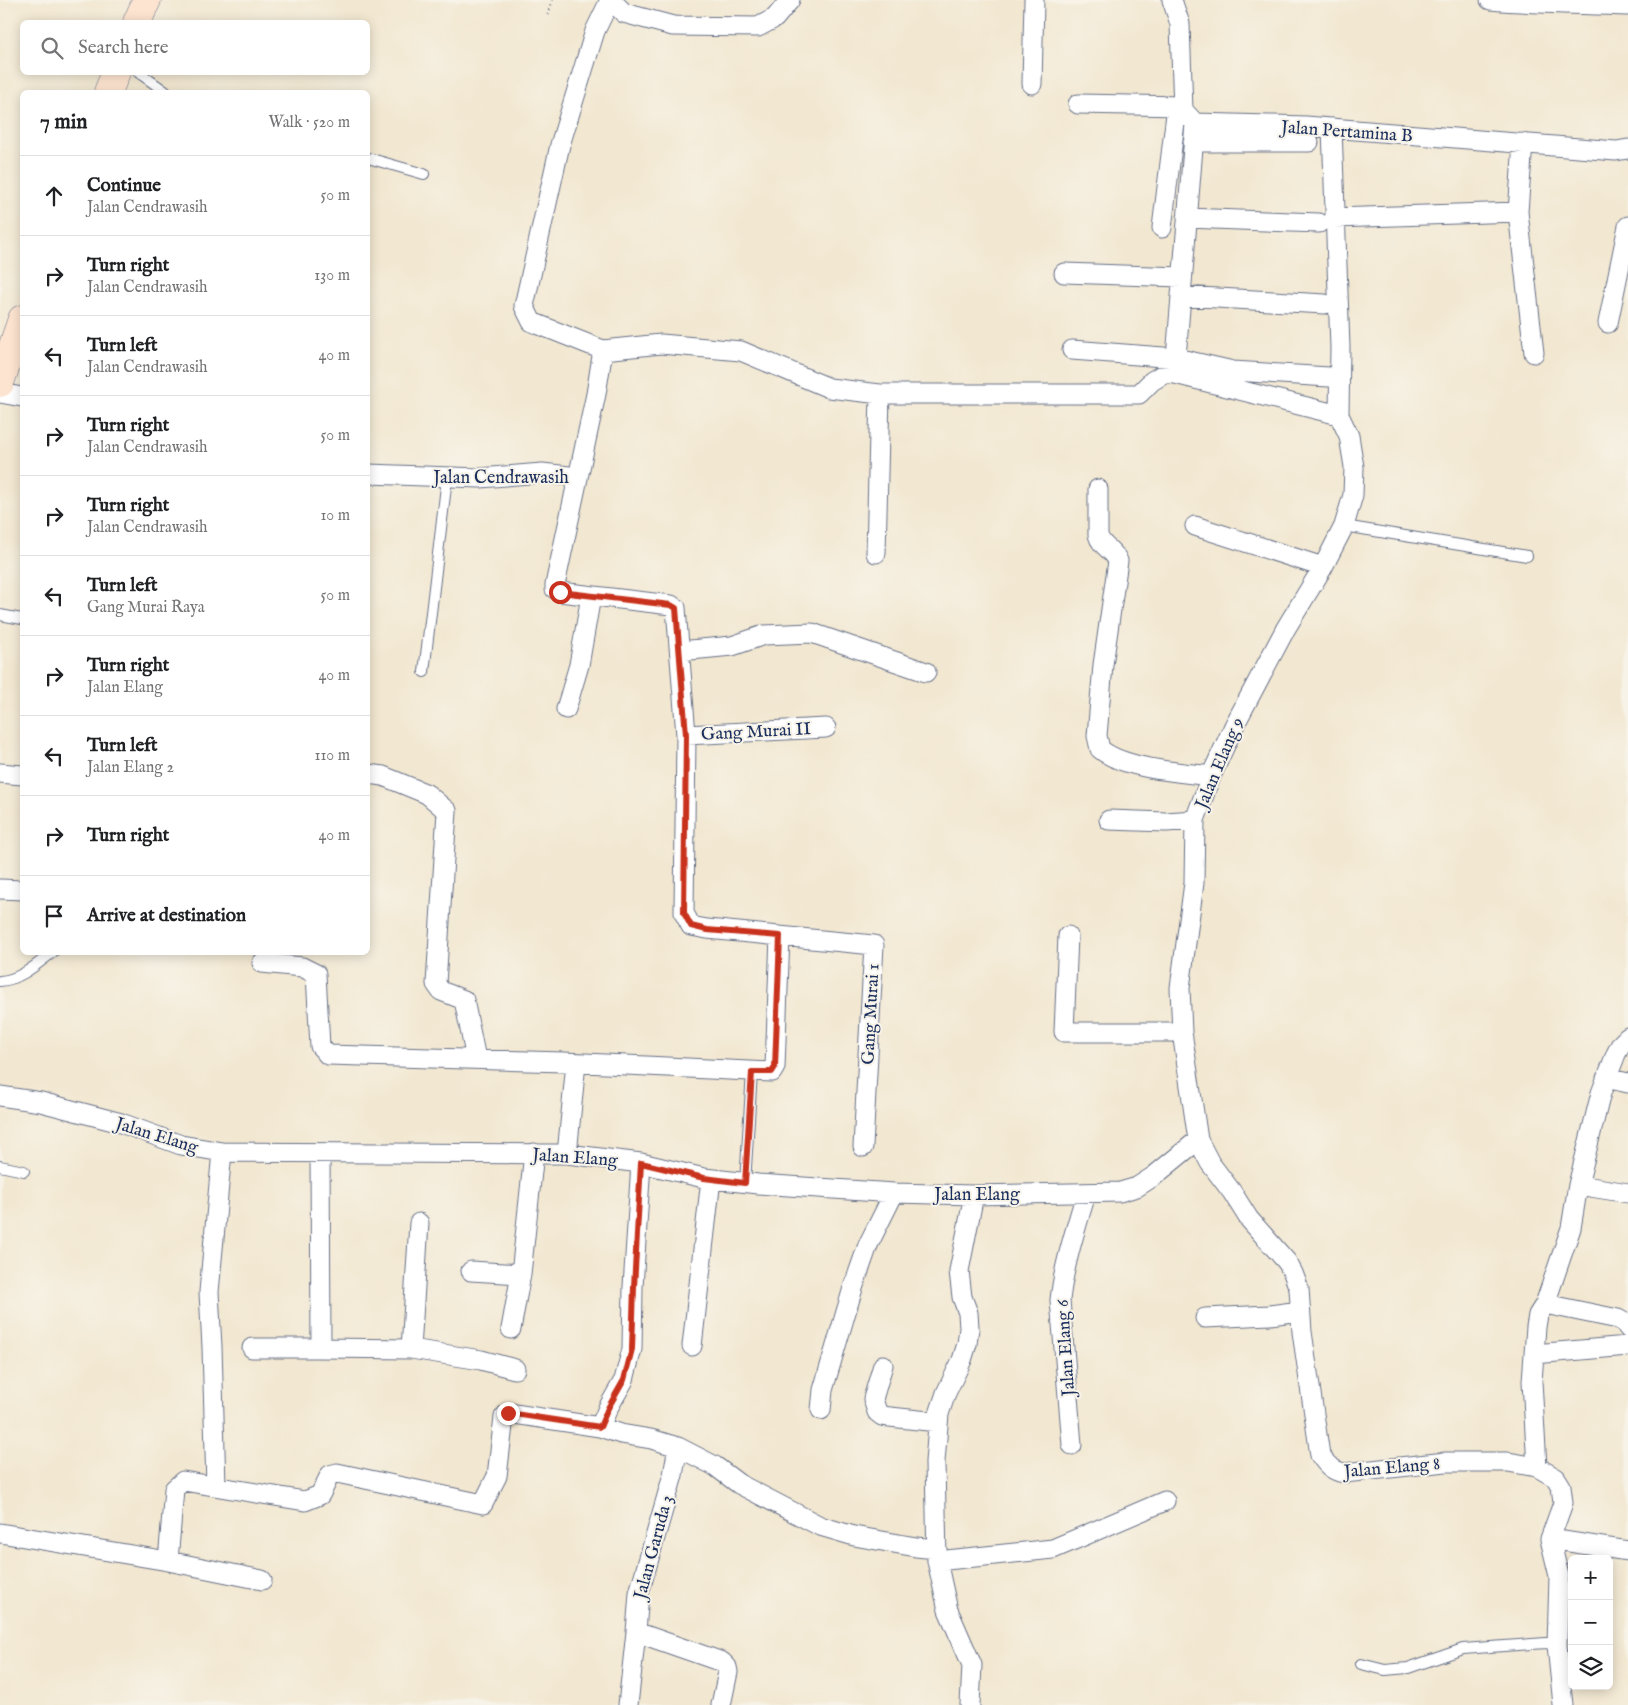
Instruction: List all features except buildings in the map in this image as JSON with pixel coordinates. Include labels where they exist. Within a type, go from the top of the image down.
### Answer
[{"type":"main road","points":[[138,20],[147,0]]},
{"type":"main road","points":[[109,90],[115,75]]},
{"type":"main road","points":[[0,383],[20,325]]},
{"type":"street","points":[[790,0],[775,18],[758,27],[673,26],[624,13],[610,0],[595,31],[560,145],[524,306],[532,322],[603,350],[661,344],[741,351],[830,388],[880,394],[1139,394],[1152,381],[1168,372],[1339,415],[1340,347],[1327,221],[1332,128]]},
{"type":"street","points":[[1032,84],[1034,0]]},
{"type":"street","points":[[1172,0],[1180,24],[1187,113],[1193,142],[1176,358]]},
{"type":"street","points":[[1490,0],[1528,4],[1578,2],[1628,6]]},
{"type":"street","name":"Jalan Pertamina B","points":[[1078,104],[1332,128],[1616,151],[1628,149]]},
{"type":"street","points":[[1162,228],[1176,114],[1187,113]]},
{"type":"street","points":[[1193,142],[1309,142]]},
{"type":"street","points":[[1523,143],[1518,212],[1534,353]]},
{"type":"street","points":[[1186,218],[1327,221],[1518,212]]},
{"type":"street","points":[[1608,323],[1628,226]]},
{"type":"street","points":[[1064,272],[1181,277]]},
{"type":"street","points":[[1181,296],[1325,304]]},
{"type":"street","points":[[578,477],[596,394],[603,350]]},
{"type":"street","points":[[1072,350],[1176,358],[1233,371],[1329,377]]},
{"type":"street","points":[[0,393],[20,397]]},
{"type":"street","points":[[876,553],[880,394]]},
{"type":"street","name":"Jalan Elang 9","points":[[1198,1140],[1182,1032],[1180,988],[1194,883],[1195,820],[1211,776],[1234,726],[1286,628],[1323,567],[1344,526],[1353,495],[1354,467],[1349,436],[1339,415]]},
{"type":"street","name":"Jalan Cendrawasih","points":[[370,474],[480,478],[532,473],[578,477],[554,585],[555,590],[671,605],[676,608],[686,735],[684,913],[686,920],[691,926],[707,930],[780,936]]},
{"type":"street","points":[[1098,489],[1098,536],[1100,542],[1118,561],[1103,665],[1097,736],[1100,749],[1106,755],[1133,764],[1211,776]]},
{"type":"street","points":[[1195,526],[1323,567]]},
{"type":"street","points":[[566,709],[580,665],[590,596]]},
{"type":"street","points":[[680,651],[732,646],[764,634],[812,634],[926,672]]},
{"type":"street","name":"Gang Murai II","points":[[686,735],[826,728]]},
{"type":"street","points":[[0,773],[20,775]]},
{"type":"street","points":[[370,774],[384,776],[427,794],[447,811],[436,984],[441,992],[464,1000],[476,1059]]},
{"type":"street","points":[[1109,820],[1166,822],[1195,820]]},
{"type":"street","points":[[0,889],[20,890]]},
{"type":"street","points":[[262,963],[302,967],[316,974],[320,1046],[328,1055],[476,1059],[772,1072],[775,1067],[780,936]]},
{"type":"street","name":"Gang Murai 1","points":[[780,936],[874,945],[863,1147]]},
{"type":"street","points":[[1068,936],[1064,1032],[1182,1032]]},
{"type":"street","points":[[1537,1467],[1532,1381],[1538,1315],[1545,1304],[1571,1228],[1578,1185],[1600,1093],[1618,1049],[1628,1037]]},
{"type":"street","points":[[567,1154],[576,1063]]},
{"type":"street","points":[[1606,1078],[1628,1083]]},
{"type":"street","name":"Jalan Elang","points":[[0,1096],[41,1102],[122,1123],[181,1146],[222,1152],[567,1154],[641,1163],[711,1179],[894,1193],[974,1195],[1120,1192],[1137,1187],[1154,1176],[1198,1140]]},
{"type":"street","name":"Jalan Elang 8","points":[[1198,1140],[1210,1163],[1249,1219],[1287,1262],[1293,1273],[1298,1289],[1320,1455],[1330,1468],[1336,1472],[1353,1472],[1446,1462],[1508,1462],[1537,1467],[1556,1478],[1560,1486],[1563,1503],[1550,1540]]},
{"type":"street","points":[[216,1486],[209,1292],[222,1152]]},
{"type":"street","points":[[320,1153],[321,1348]]},
{"type":"street","points":[[511,1329],[521,1274],[534,1153]]},
{"type":"street","points":[[600,1427],[608,1408],[624,1380],[632,1349],[641,1163]]},
{"type":"street","points":[[692,1346],[711,1179]]},
{"type":"street","points":[[1578,1185],[1628,1193]]},
{"type":"street","points":[[821,1410],[823,1390],[856,1280],[868,1245],[894,1193]]},
{"type":"street","name":"Jalan Elang 6","points":[[1072,1445],[1060,1300],[1073,1238],[1086,1194]]},
{"type":"street","points":[[970,1705],[972,1665],[948,1610],[937,1555],[935,1462],[939,1414],[967,1344],[968,1314],[962,1297],[959,1270],[974,1195]]},
{"type":"street","points":[[411,1349],[419,1223]]},
{"type":"street","points":[[471,1270],[521,1274]]},
{"type":"street","points":[[1545,1304],[1618,1319],[1625,1323],[1628,1328]]},
{"type":"street","points":[[1204,1318],[1270,1315],[1300,1310]]},
{"type":"street","points":[[1534,1354],[1628,1346]]},
{"type":"street","points":[[252,1348],[411,1349],[482,1360],[515,1369]]},
{"type":"street","points":[[883,1365],[873,1398],[877,1412],[882,1416],[938,1422]]},
{"type":"street","points":[[168,1562],[174,1489],[183,1481],[305,1500],[320,1495],[330,1475],[337,1473],[483,1504],[497,1476],[505,1414],[508,1413],[600,1427],[621,1434],[651,1439],[678,1447],[714,1466],[739,1484],[820,1526],[854,1536],[916,1548],[937,1555],[1053,1549],[1164,1500]]},
{"type":"street","name":"Jalan Garuda 3","points":[[628,1705],[638,1593],[673,1475],[678,1447]]},
{"type":"street","points":[[0,1533],[262,1580]]},
{"type":"street","points":[[1563,1705],[1557,1645],[1559,1576],[1550,1540],[1628,1551]]},
{"type":"street","points":[[636,1632],[722,1662],[727,1667],[728,1672],[721,1705]]},
{"type":"lane","points":[[142,75],[163,90]]},
{"type":"lane","points":[[370,159],[424,174]]},
{"type":"lane","points":[[424,672],[447,478]]},
{"type":"lane","points":[[1344,526],[1527,556]]},
{"type":"lane","points":[[0,615],[20,619]]},
{"type":"lane","points":[[0,981],[17,977],[49,955]]},
{"type":"lane","points":[[745,1183],[752,1072]]},
{"type":"lane","points":[[0,1166],[24,1171]]},
{"type":"lane","points":[[1360,1664],[1385,1670],[1408,1668],[1462,1649],[1546,1643],[1557,1645]]},
{"type":"path","points":[[548,15],[552,0]]},
{"type":"route","points":[[508,1413],[600,1427],[608,1408],[624,1380],[632,1349],[641,1163],[704,1178],[745,1183],[752,1072],[772,1072],[775,1067],[780,936],[707,930],[691,926],[686,920],[684,913],[686,735],[678,613],[676,608],[671,605],[560,592]]}]
